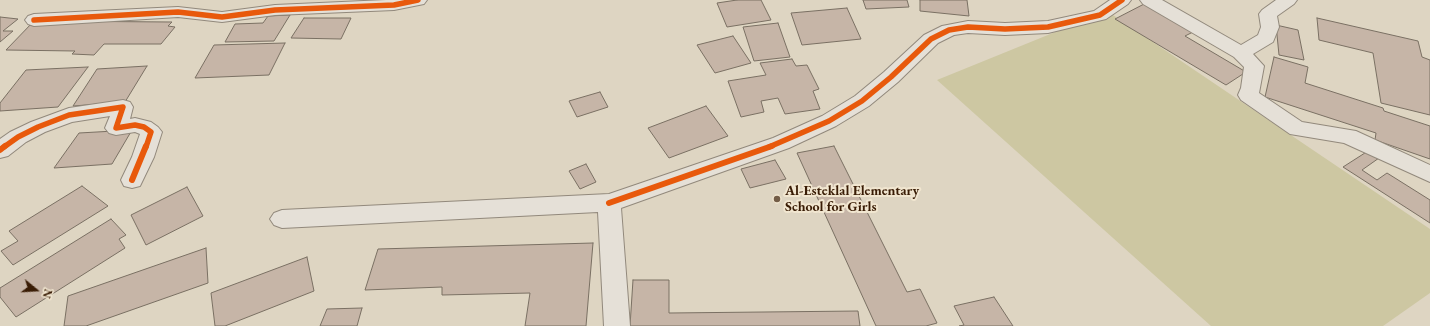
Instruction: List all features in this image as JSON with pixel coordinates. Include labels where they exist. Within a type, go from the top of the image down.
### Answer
[{"type":"street","points":[[34,20],[178,12],[222,17],[276,10],[394,5],[418,0]]},
{"type":"street","points":[[282,219],[609,203],[781,143],[829,121],[862,101],[891,78],[931,39],[949,30],[968,27],[1005,29],[1048,27],[1100,15],[1122,0]]},
{"type":"street","points":[[1149,0],[1241,53],[1254,66],[1252,88],[1248,95],[1297,129],[1348,136],[1430,174]]},
{"type":"street","points":[[1241,53],[1266,38],[1270,27],[1268,14],[1288,0]]},
{"type":"street","points":[[0,150],[18,137],[38,127],[69,115],[123,107],[116,128],[144,126],[151,132],[143,157],[132,180]]},
{"type":"street","points":[[609,203],[617,326]]},
{"type":"shaded area","points":[[1107,11],[1430,229],[1430,293],[1383,326],[1211,326],[937,80]]},
{"type":"building","points":[[737,0],[761,0],[771,20],[727,27],[717,3]]},
{"type":"building","points":[[863,0],[907,0],[909,7],[866,9]]},
{"type":"building","points":[[920,0],[967,0],[969,16],[920,11]]},
{"type":"building","points":[[1148,2],[1197,30],[1185,36],[1246,72],[1226,85],[1115,19]]},
{"type":"building","points":[[847,8],[861,39],[802,45],[791,13]]},
{"type":"building","points":[[290,15],[274,41],[225,42],[235,24],[263,23],[268,16]]},
{"type":"building","points":[[0,17],[18,19],[3,31],[13,31],[0,42]]},
{"type":"building","points":[[304,18],[351,18],[341,39],[291,38]]},
{"type":"building","points":[[1317,18],[1418,41],[1422,57],[1430,60],[1430,115],[1381,103],[1373,53],[1319,40]]},
{"type":"building","points":[[34,21],[172,22],[168,26],[175,27],[161,44],[104,44],[94,55],[72,54],[75,51],[6,50]]},
{"type":"building","points":[[778,23],[790,57],[754,61],[743,27]]},
{"type":"building","points":[[1276,25],[1298,30],[1304,60],[1279,55]]},
{"type":"building","points":[[733,36],[751,63],[715,73],[697,45]]},
{"type":"building","points":[[285,43],[269,75],[195,78],[214,45]]},
{"type":"building","points":[[1274,57],[1308,67],[1305,83],[1383,108],[1384,111],[1430,126],[1430,159],[1375,140],[1376,133],[1265,97]]},
{"type":"building","points":[[792,59],[796,66],[807,65],[819,89],[813,91],[820,109],[785,114],[778,98],[761,101],[764,112],[741,117],[728,81],[766,75],[760,63]]},
{"type":"building","points":[[147,66],[125,102],[73,106],[97,69]]},
{"type":"building","points":[[88,67],[58,107],[0,111],[0,103],[26,70]]},
{"type":"building","points":[[600,92],[608,107],[577,117],[569,101]]},
{"type":"building","points":[[706,106],[728,136],[669,158],[648,128]]},
{"type":"building","points":[[132,130],[112,164],[54,168],[79,133]]},
{"type":"building","points":[[834,146],[907,292],[920,289],[937,323],[926,326],[876,326],[797,153]]},
{"type":"building","points":[[1368,151],[1379,158],[1362,170],[1377,180],[1387,173],[1430,200],[1430,223],[1343,167]]},
{"type":"building","points":[[775,160],[786,179],[750,188],[741,169]]},
{"type":"building","points":[[586,164],[596,182],[580,189],[569,171]]},
{"type":"building","points":[[82,186],[108,206],[13,265],[1,251],[18,241],[9,231]]},
{"type":"building","points":[[187,187],[203,216],[146,245],[131,215]]},
{"type":"building","points":[[111,219],[126,235],[119,239],[125,248],[16,317],[0,297],[0,288]]},
{"type":"building","points":[[593,243],[586,326],[525,326],[530,293],[442,295],[442,287],[365,290],[378,249]]},
{"type":"building","points":[[206,248],[208,283],[86,326],[64,326],[68,296]]},
{"type":"building","points":[[307,257],[314,291],[225,326],[215,326],[211,293]]},
{"type":"building","points":[[633,280],[669,280],[669,313],[858,311],[860,326],[630,326]]},
{"type":"building","points":[[994,297],[1013,326],[959,326],[964,325],[954,306]]},
{"type":"building","points":[[362,308],[357,326],[320,326],[327,309]]},
{"type":"cycle path","points":[[34,20],[178,12],[222,17],[275,10],[394,5],[418,0]]},
{"type":"cycle path","points":[[609,203],[781,143],[829,121],[862,101],[891,77],[931,39],[949,30],[968,27],[1005,29],[1048,27],[1100,15],[1122,0]]},
{"type":"cycle path","points":[[0,150],[18,137],[38,127],[69,115],[123,107],[116,128],[135,125],[144,127],[151,132],[143,157],[132,180]]},
{"type":"place","name":"Al-Esteklal Elementary School for Girls","points":[[777,199]]}]
